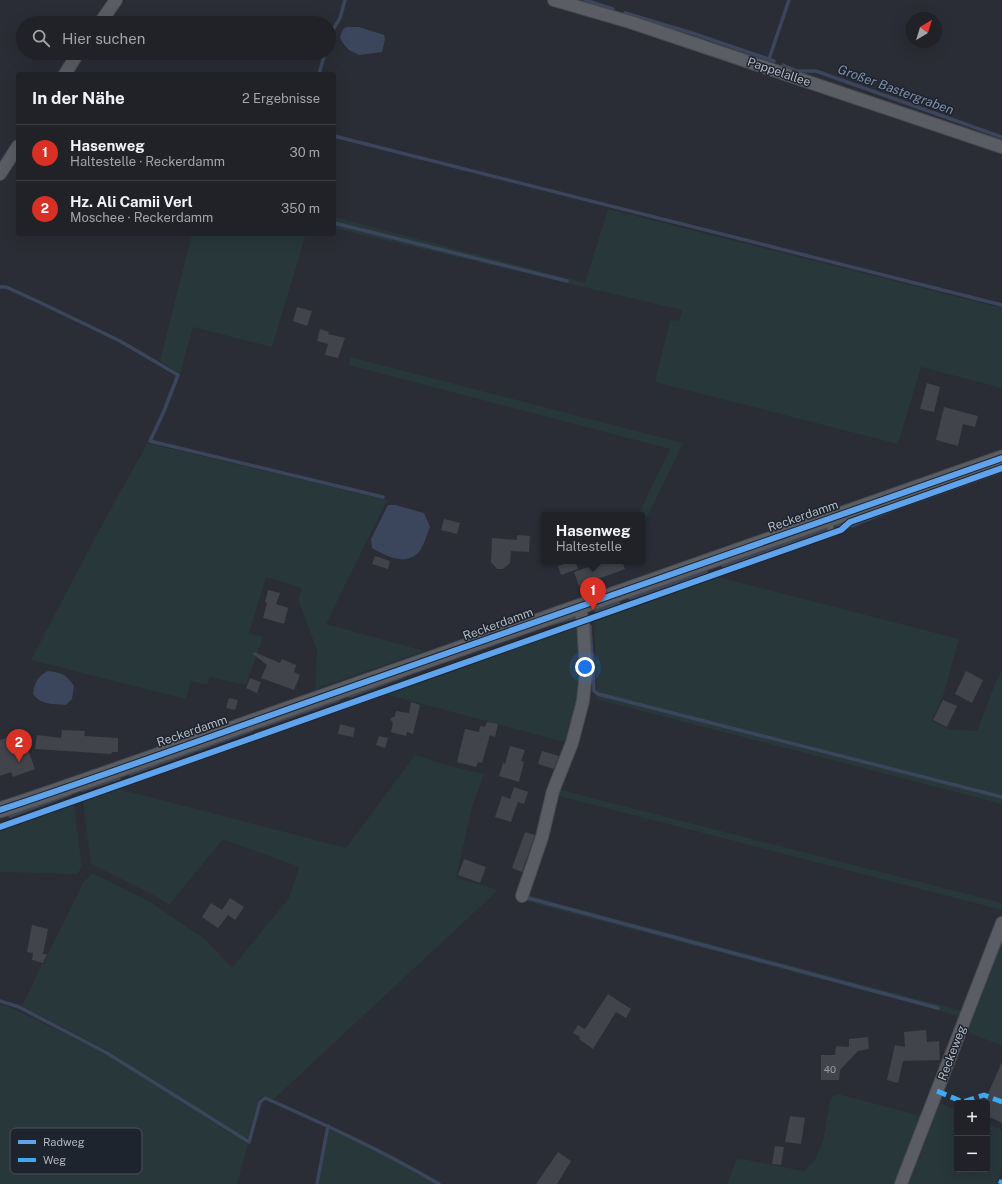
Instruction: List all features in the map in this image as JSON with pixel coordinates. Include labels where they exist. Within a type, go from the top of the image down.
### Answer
[{"type":"street","points":[[105,16],[116,0]]},
{"type":"street","name":"Pappelallee","points":[[554,0],[630,22],[1002,147]]},
{"type":"street","points":[[66,72],[74,60]]},
{"type":"street","points":[[0,174],[16,149]]},
{"type":"street","name":"Reckerdamm","points":[[0,810],[75,785],[138,761],[579,607],[830,526],[1002,458]]},
{"type":"street","points":[[522,896],[542,837],[553,791],[572,743],[583,701],[586,673],[583,621],[579,607]]},
{"type":"street","name":"Reckeweg","points":[[901,1184],[1002,923]]},
{"type":"shaded area","points":[[608,209],[1002,308],[1002,388],[921,367],[898,444],[655,382],[670,320],[679,322],[682,310],[336,228],[336,218],[585,283]]},
{"type":"shaded area","points":[[191,236],[305,236],[272,347],[193,327],[180,374],[160,361]]},
{"type":"shaded area","points":[[350,357],[683,443],[645,522],[645,512],[639,512],[670,449],[349,365]]},
{"type":"shaded area","points":[[147,443],[387,500],[326,624],[425,651],[315,689],[317,650],[298,600],[302,588],[266,577],[249,633],[263,637],[246,685],[210,677],[207,685],[191,681],[186,699],[31,660]]},
{"type":"shaded area","points":[[718,577],[959,639],[943,696],[931,721],[948,729],[977,731],[998,676],[1002,672],[1002,804],[596,699],[597,691],[594,622]]},
{"type":"shaded area","points":[[580,626],[581,687],[568,743],[385,694]]},
{"type":"shaded area","points":[[415,755],[450,766],[484,774],[472,807],[456,878],[498,890],[273,1100],[263,1095],[258,1101],[247,1140],[108,1051],[22,1006],[42,964],[45,964],[46,958],[83,883],[92,873],[152,903],[207,941],[232,968],[289,898],[299,867],[223,839],[169,905],[157,897],[91,864],[83,801],[119,789],[346,848]]},
{"type":"shaded area","points":[[557,789],[1002,903],[1002,910],[555,795]]},
{"type":"shaded area","points":[[74,804],[81,861],[81,867],[78,874],[0,872],[0,830]]},
{"type":"shaded area","points":[[527,895],[962,1011],[959,1016],[525,901]]},
{"type":"shaded area","points":[[1002,936],[1002,1046],[965,1031]]},
{"type":"shaded area","points":[[0,1004],[39,1021],[106,1054],[248,1144],[237,1184],[0,1184]]},
{"type":"shaded area","points":[[838,1094],[922,1116],[897,1184],[727,1184],[737,1158],[803,1171],[814,1162],[823,1141],[830,1101],[833,1096]]},
{"type":"shaded area","points":[[940,1103],[954,1109],[954,1172],[990,1172],[990,1124],[1002,1130],[1002,1168],[996,1184],[909,1184]]},
{"type":"shaded area","points":[[329,1129],[399,1163],[436,1184],[319,1184]]},
{"type":"water","points":[[347,27],[359,27],[384,35],[385,39],[382,52],[359,55],[349,50],[342,42],[340,37],[343,29]]},
{"type":"water","points":[[388,505],[395,505],[424,513],[430,527],[422,548],[413,557],[401,559],[389,557],[372,548],[371,539]]},
{"type":"water","points":[[48,671],[57,672],[63,675],[69,679],[74,686],[72,699],[66,705],[44,702],[36,698],[33,694],[37,680]]},
{"type":"building","points":[[297,307],[312,311],[307,326],[293,321]]},
{"type":"building","points":[[320,329],[329,332],[328,334],[345,338],[338,358],[325,355],[328,344],[317,341]]},
{"type":"building","points":[[927,383],[940,387],[934,412],[920,409]]},
{"type":"building","points":[[944,407],[978,416],[975,427],[963,424],[958,446],[936,440]]},
{"type":"building","points":[[444,519],[460,523],[457,534],[441,530]]},
{"type":"building","points":[[517,535],[530,536],[529,552],[511,551],[510,563],[503,569],[497,569],[491,562],[492,538],[517,540]]},
{"type":"building","points":[[375,556],[390,561],[388,569],[372,564]]},
{"type":"building","points":[[564,564],[576,564],[578,569],[561,575],[558,566]]},
{"type":"building","points":[[597,564],[623,564],[625,569],[579,586],[574,572]]},
{"type":"building","points":[[268,590],[280,593],[276,604],[288,608],[284,624],[263,618],[267,603],[265,602]]},
{"type":"building","points":[[254,652],[280,663],[282,659],[296,665],[294,672],[300,675],[294,690],[261,678],[267,665],[253,654]]},
{"type":"building","points":[[966,671],[983,680],[972,703],[955,694]]},
{"type":"building","points":[[250,678],[261,682],[257,693],[246,688]]},
{"type":"building","points":[[229,698],[238,700],[235,710],[226,708]]},
{"type":"building","points":[[943,700],[957,706],[947,727],[933,720]]},
{"type":"building","points":[[411,702],[420,705],[413,734],[407,732],[406,736],[391,732],[393,723],[390,719],[395,716],[396,711],[409,713]]},
{"type":"building","points":[[487,722],[498,724],[495,737],[490,735],[482,763],[478,762],[476,767],[457,762],[465,729],[479,732],[480,726],[485,727]]},
{"type":"building","points":[[340,724],[355,728],[353,737],[338,734]]},
{"type":"building","points":[[62,730],[85,731],[84,736],[118,738],[118,752],[112,752],[111,754],[35,749],[37,735],[61,738]]},
{"type":"building","points":[[379,736],[388,738],[385,748],[376,745]]},
{"type":"building","points":[[9,737],[14,752],[27,747],[35,769],[13,777],[11,772],[0,776],[0,740]]},
{"type":"building","points":[[510,746],[525,750],[521,761],[524,762],[519,782],[499,776],[503,763],[505,764]]},
{"type":"building","points":[[542,751],[559,756],[554,769],[538,764]]},
{"type":"building","points":[[514,787],[528,792],[524,804],[518,802],[511,822],[495,817],[502,796],[510,799]]},
{"type":"building","points":[[525,832],[535,835],[522,872],[512,868]]},
{"type":"building","points":[[464,859],[486,867],[480,883],[458,875]]},
{"type":"building","points":[[230,898],[244,907],[235,920],[228,915],[218,928],[202,917],[211,903],[222,910]]},
{"type":"building","points":[[32,925],[48,929],[43,954],[47,954],[43,963],[32,960],[33,953],[27,952]]},
{"type":"building","points":[[608,994],[631,1009],[626,1018],[616,1012],[593,1049],[579,1039],[580,1037],[573,1033],[578,1025],[585,1029]]},
{"type":"building","points":[[926,1030],[927,1042],[939,1041],[940,1060],[903,1061],[898,1083],[887,1080],[895,1045],[905,1047],[904,1032]]},
{"type":"building","points":[[868,1037],[869,1049],[858,1051],[840,1070],[839,1080],[821,1080],[821,1055],[835,1055],[836,1046],[849,1047],[849,1039]]},
{"type":"building","points":[[1002,1062],[1002,1123],[990,1117],[990,1100],[985,1100]]},
{"type":"building","points":[[790,1116],[805,1118],[801,1144],[785,1142]]},
{"type":"building","points":[[775,1146],[784,1147],[781,1165],[772,1164]]},
{"type":"building","points":[[558,1152],[571,1161],[557,1184],[536,1184]]},
{"type":"waterway","points":[[336,25],[340,18],[345,0]]},
{"type":"waterway","name":"Großer Bastergraben","points":[[585,0],[613,9]]},
{"type":"waterway","points":[[769,59],[789,0]]},
{"type":"waterway","name":"Großer Bastergraben","points":[[625,13],[692,33],[774,61]]},
{"type":"waterway","points":[[320,72],[323,60]]},
{"type":"waterway","name":"Großer Bastergraben","points":[[783,65],[797,71],[816,71],[1002,137]]},
{"type":"waterway","points":[[336,137],[1002,305]]},
{"type":"waterway","points":[[336,223],[567,281]]},
{"type":"waterway","points":[[0,287],[6,287],[120,341],[178,375],[150,441],[383,497]]},
{"type":"waterway","points":[[852,526],[894,509],[1002,471]]},
{"type":"waterway","points":[[836,525],[843,524]]},
{"type":"waterway","points":[[723,566],[827,529]]},
{"type":"waterway","points":[[630,598],[706,572]]},
{"type":"waterway","points":[[596,611],[619,603]]},
{"type":"waterway","points":[[554,623],[576,617]]},
{"type":"waterway","points":[[590,626],[594,691],[598,694],[1002,797]]},
{"type":"waterway","points":[[350,696],[401,677]]},
{"type":"waterway","points":[[263,726],[338,700]]},
{"type":"waterway","points":[[130,774],[252,730]]},
{"type":"waterway","points":[[82,790],[119,778]]},
{"type":"waterway","points":[[10,816],[70,794]]},
{"type":"waterway","points":[[528,898],[938,1008]]},
{"type":"waterway","points":[[0,1001],[19,1007],[107,1053],[249,1142],[260,1102],[265,1098],[353,1138],[439,1184]]},
{"type":"waterway","points":[[317,1184],[328,1126]]},
{"type":"marked path","points":[[937,1091],[963,1102],[984,1095],[1002,1102]]},
{"type":"marked path","points":[[1000,1184],[1002,1180]]},
{"type":"cycle path","points":[[0,810],[112,772],[1002,458]]},
{"type":"cycle path","points":[[0,827],[841,530],[850,522],[1002,468]]},
{"type":"place","name":"Hasenweg","points":[[593,610]]},
{"type":"place","name":"Hz. Ali Camii Verl","points":[[19,762]]}]
